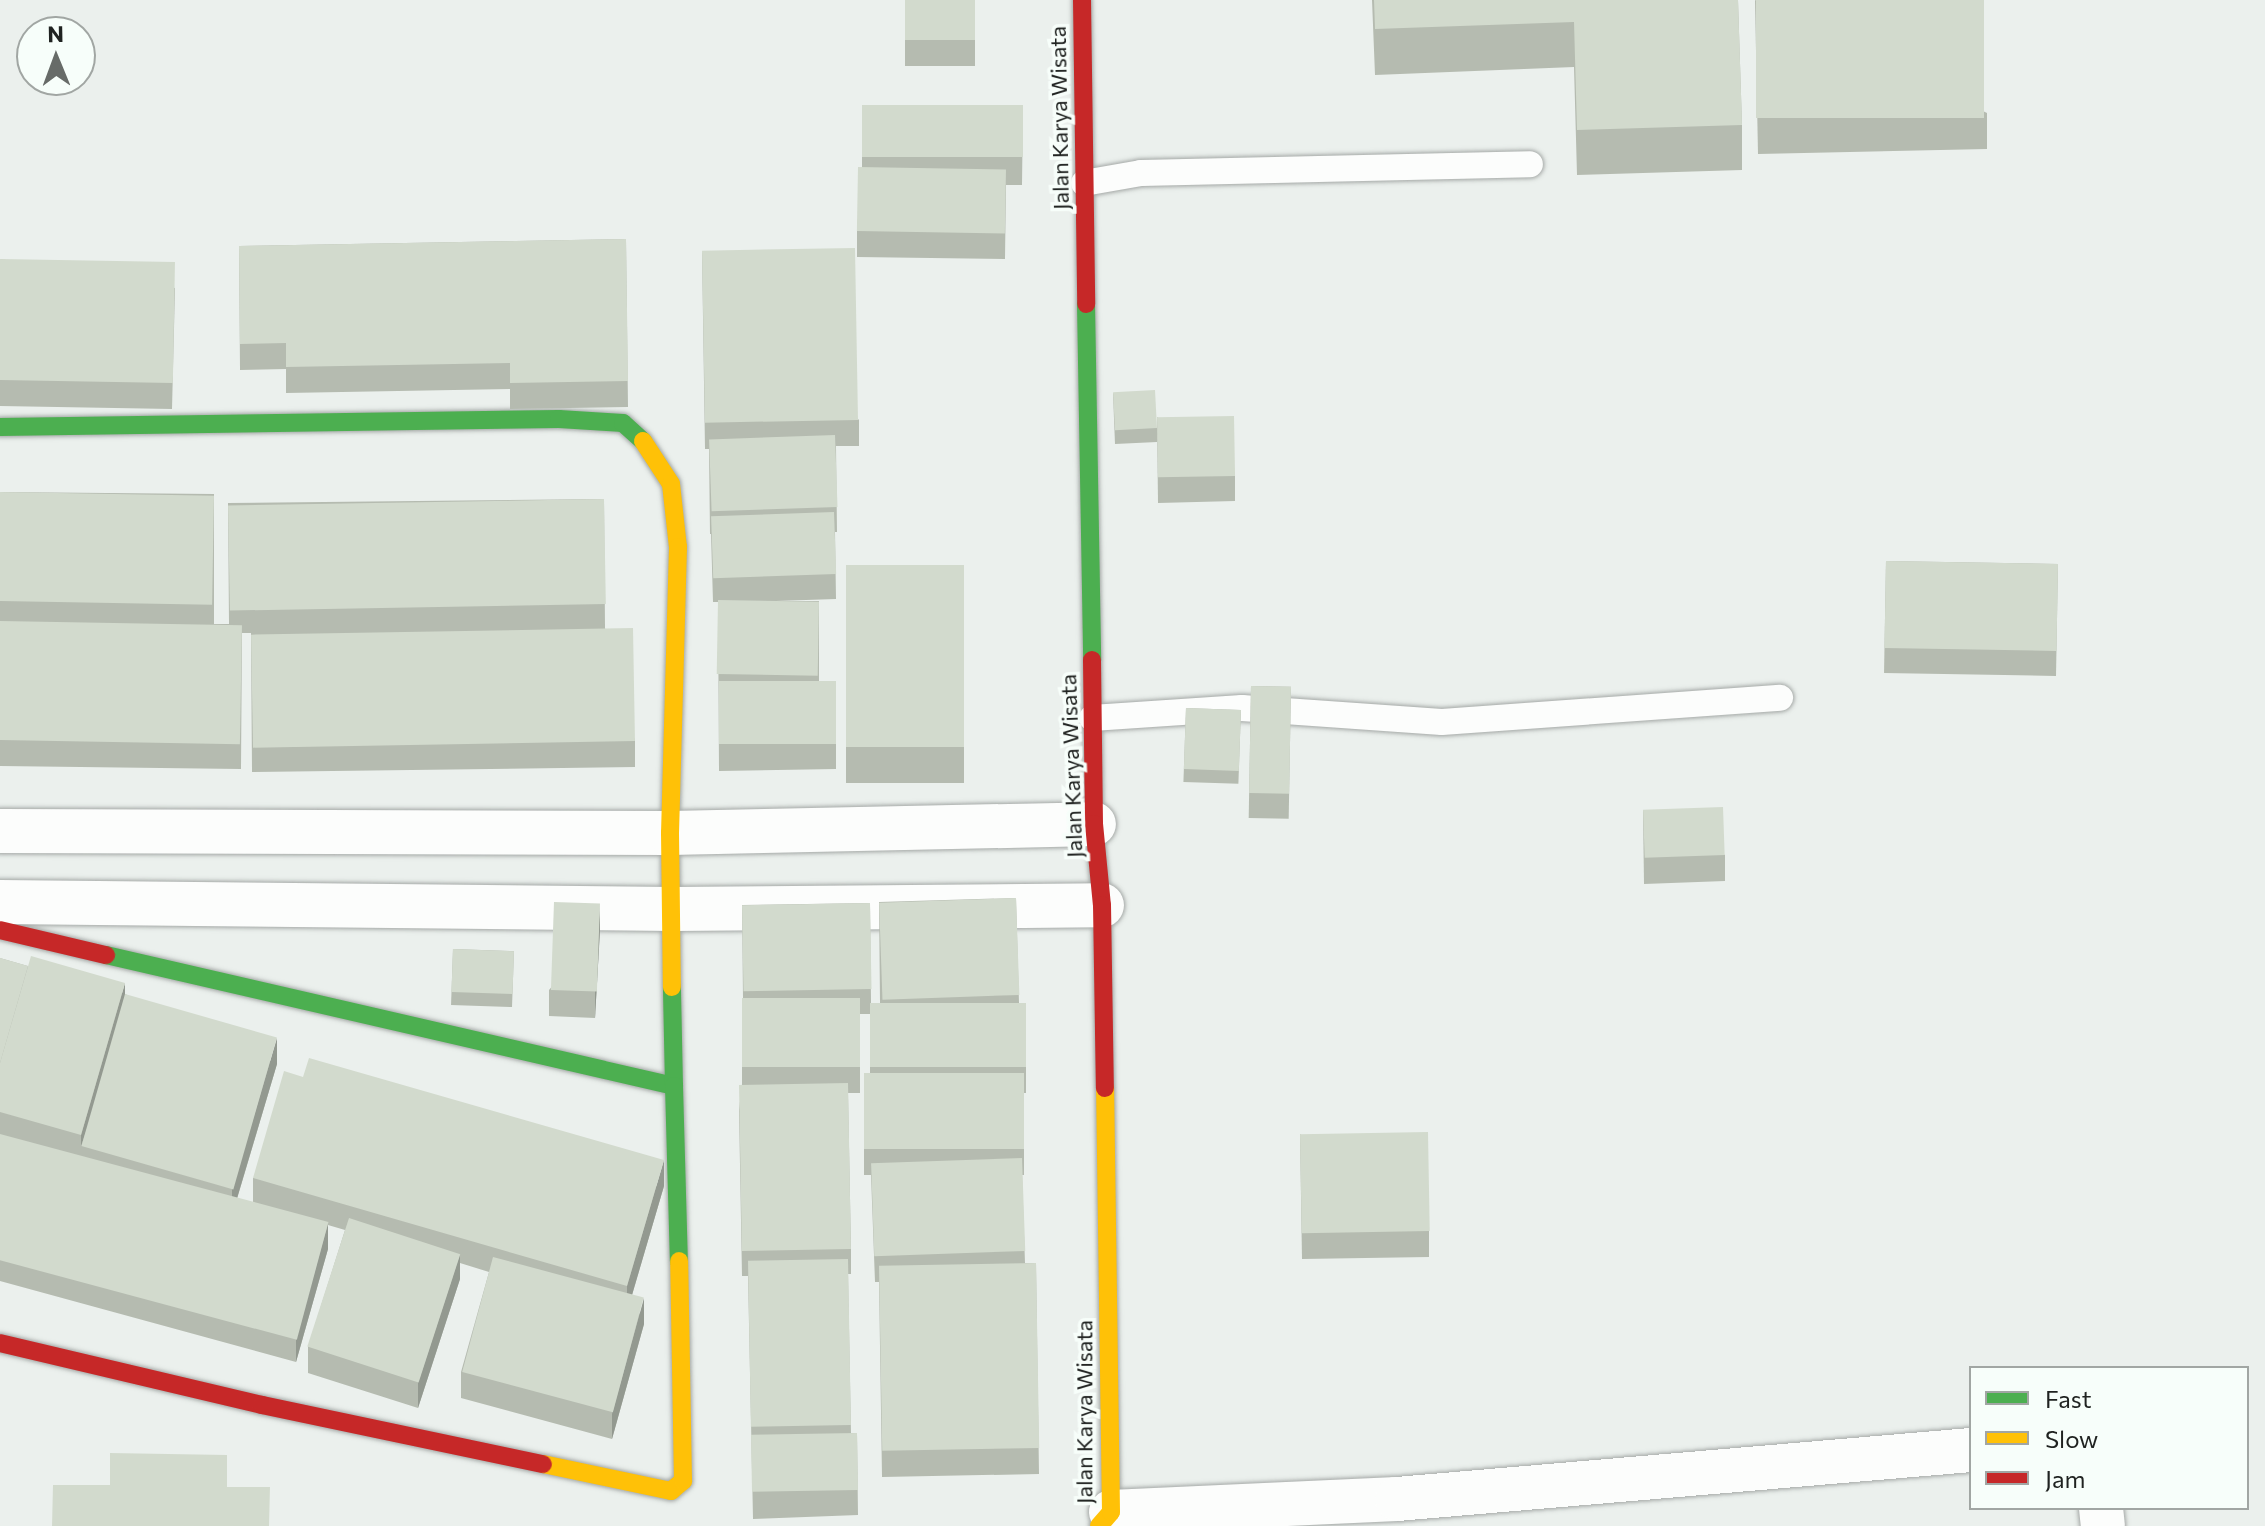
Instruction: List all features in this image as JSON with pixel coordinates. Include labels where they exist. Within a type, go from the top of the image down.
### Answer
[{"type":"street","name":"Jalan Karya Wisata","points":[[1082,0],[1094,824],[1102,905],[1105,1519]]},
{"type":"street","points":[[0,427],[559,419],[623,423],[649,447],[671,484],[678,547],[670,833],[683,1481],[671,1491],[262,1405],[0,1343]]},
{"type":"street","points":[[0,831],[670,833],[1094,824]]},
{"type":"street","points":[[0,902],[673,909],[1102,905]]},
{"type":"street","points":[[0,930],[674,1086]]},
{"type":"street","points":[[1105,1519],[1397,1499],[1969,1450]]},
{"type":"lane","points":[[1084,183],[1141,173],[1530,164]]},
{"type":"lane","points":[[1092,718],[1242,708],[1442,722],[1780,698]]},
{"type":"building","points":[[905,0],[975,0],[975,40],[905,40]]},
{"type":"building","points":[[1374,0],[1738,0],[1742,125],[1577,130],[1574,22],[1375,29]]},
{"type":"building","points":[[1756,0],[1984,0],[1984,118],[1756,118]]},
{"type":"building","points":[[862,105],[1023,105],[1023,157],[862,157]]},
{"type":"building","points":[[858,167],[1006,170],[1005,234],[857,231]]},
{"type":"building","points":[[626,239],[628,381],[510,383],[510,363],[286,367],[286,343],[240,344],[239,246]]},
{"type":"building","points":[[855,248],[858,420],[705,423],[702,251]]},
{"type":"building","points":[[0,259],[175,262],[173,383],[0,380]]},
{"type":"building","points":[[1155,390],[1157,428],[1115,430],[1113,392]]},
{"type":"building","points":[[1234,416],[1235,476],[1158,477],[1157,417]]},
{"type":"building","points":[[835,435],[838,507],[712,511],[709,439]]},
{"type":"building","points":[[0,492],[214,496],[212,605],[0,601]]},
{"type":"building","points":[[604,499],[606,604],[230,611],[228,506]]},
{"type":"building","points":[[834,512],[836,574],[713,578],[711,516]]},
{"type":"building","points":[[1886,561],[2058,564],[2056,651],[1884,648]]},
{"type":"building","points":[[846,565],[964,565],[964,747],[846,747]]},
{"type":"building","points":[[718,600],[819,602],[818,676],[717,674]]},
{"type":"building","points":[[0,621],[242,625],[240,744],[0,740]]},
{"type":"building","points":[[633,628],[635,741],[253,748],[251,635]]},
{"type":"building","points":[[719,681],[836,681],[836,744],[719,744]]},
{"type":"building","points":[[1251,686],[1291,687],[1289,794],[1249,793]]},
{"type":"building","points":[[1186,708],[1241,710],[1239,771],[1184,769]]},
{"type":"building","points":[[1723,807],[1725,855],[1645,858],[1643,810]]},
{"type":"building","points":[[1016,898],[1019,995],[882,1000],[879,903]]},
{"type":"building","points":[[554,902],[600,904],[597,992],[551,990]]},
{"type":"building","points":[[870,903],[872,989],[744,991],[742,905]]},
{"type":"building","points":[[453,949],[514,951],[512,994],[451,992]]},
{"type":"building","points":[[31,956],[125,983],[81,1135],[0,1112],[0,1063]]},
{"type":"building","points":[[0,958],[28,966],[0,1063]]},
{"type":"building","points":[[125,994],[277,1038],[233,1189],[81,1146]]},
{"type":"building","points":[[742,998],[860,998],[860,1067],[742,1067]]},
{"type":"building","points":[[870,1003],[1026,1003],[1026,1067],[870,1067]]},
{"type":"building","points":[[309,1058],[664,1160],[627,1286],[253,1178],[284,1071],[303,1077]]},
{"type":"building","points":[[864,1073],[1024,1073],[1024,1149],[864,1149]]},
{"type":"building","points":[[848,1083],[851,1249],[742,1251],[739,1085]]},
{"type":"building","points":[[1428,1132],[1430,1231],[1302,1233],[1300,1134]]},
{"type":"building","points":[[0,1134],[328,1222],[297,1340],[0,1260]]},
{"type":"building","points":[[1022,1158],[1025,1251],[874,1256],[871,1163]]},
{"type":"building","points":[[349,1218],[460,1254],[419,1383],[307,1346]]},
{"type":"building","points":[[493,1257],[644,1297],[613,1412],[462,1372]]},
{"type":"building","points":[[848,1259],[851,1425],[751,1427],[748,1261]]},
{"type":"building","points":[[1036,1263],[1039,1448],[882,1451],[879,1266]]},
{"type":"building","points":[[857,1433],[858,1490],[752,1492],[751,1435]]},
{"type":"building","points":[[110,1453],[227,1455],[227,1487],[270,1487],[269,1526],[52,1526],[53,1485],[110,1485]]},
{"type":"traffic: fast","points":[[1086,304],[1092,660]]},
{"type":"traffic: fast","points":[[0,427],[559,419],[623,423],[643,441]]},
{"type":"traffic: fast","points":[[106,955],[674,1086],[672,987]]},
{"type":"traffic: fast","points":[[674,1086],[679,1261]]},
{"type":"traffic: slow","points":[[643,441],[671,484],[678,547],[670,833],[672,987]]},
{"type":"traffic: slow","points":[[1099,1526],[1111,1512],[1105,1088]]},
{"type":"traffic: slow","points":[[543,1464],[671,1491],[683,1481],[679,1261]]},
{"type":"traffic: jam","points":[[1082,0],[1086,304]]},
{"type":"traffic: jam","points":[[1092,660],[1094,824],[1102,905],[1105,1088]]},
{"type":"traffic: jam","points":[[0,930],[106,955]]},
{"type":"traffic: jam","points":[[0,1343],[262,1405],[543,1464]]}]
